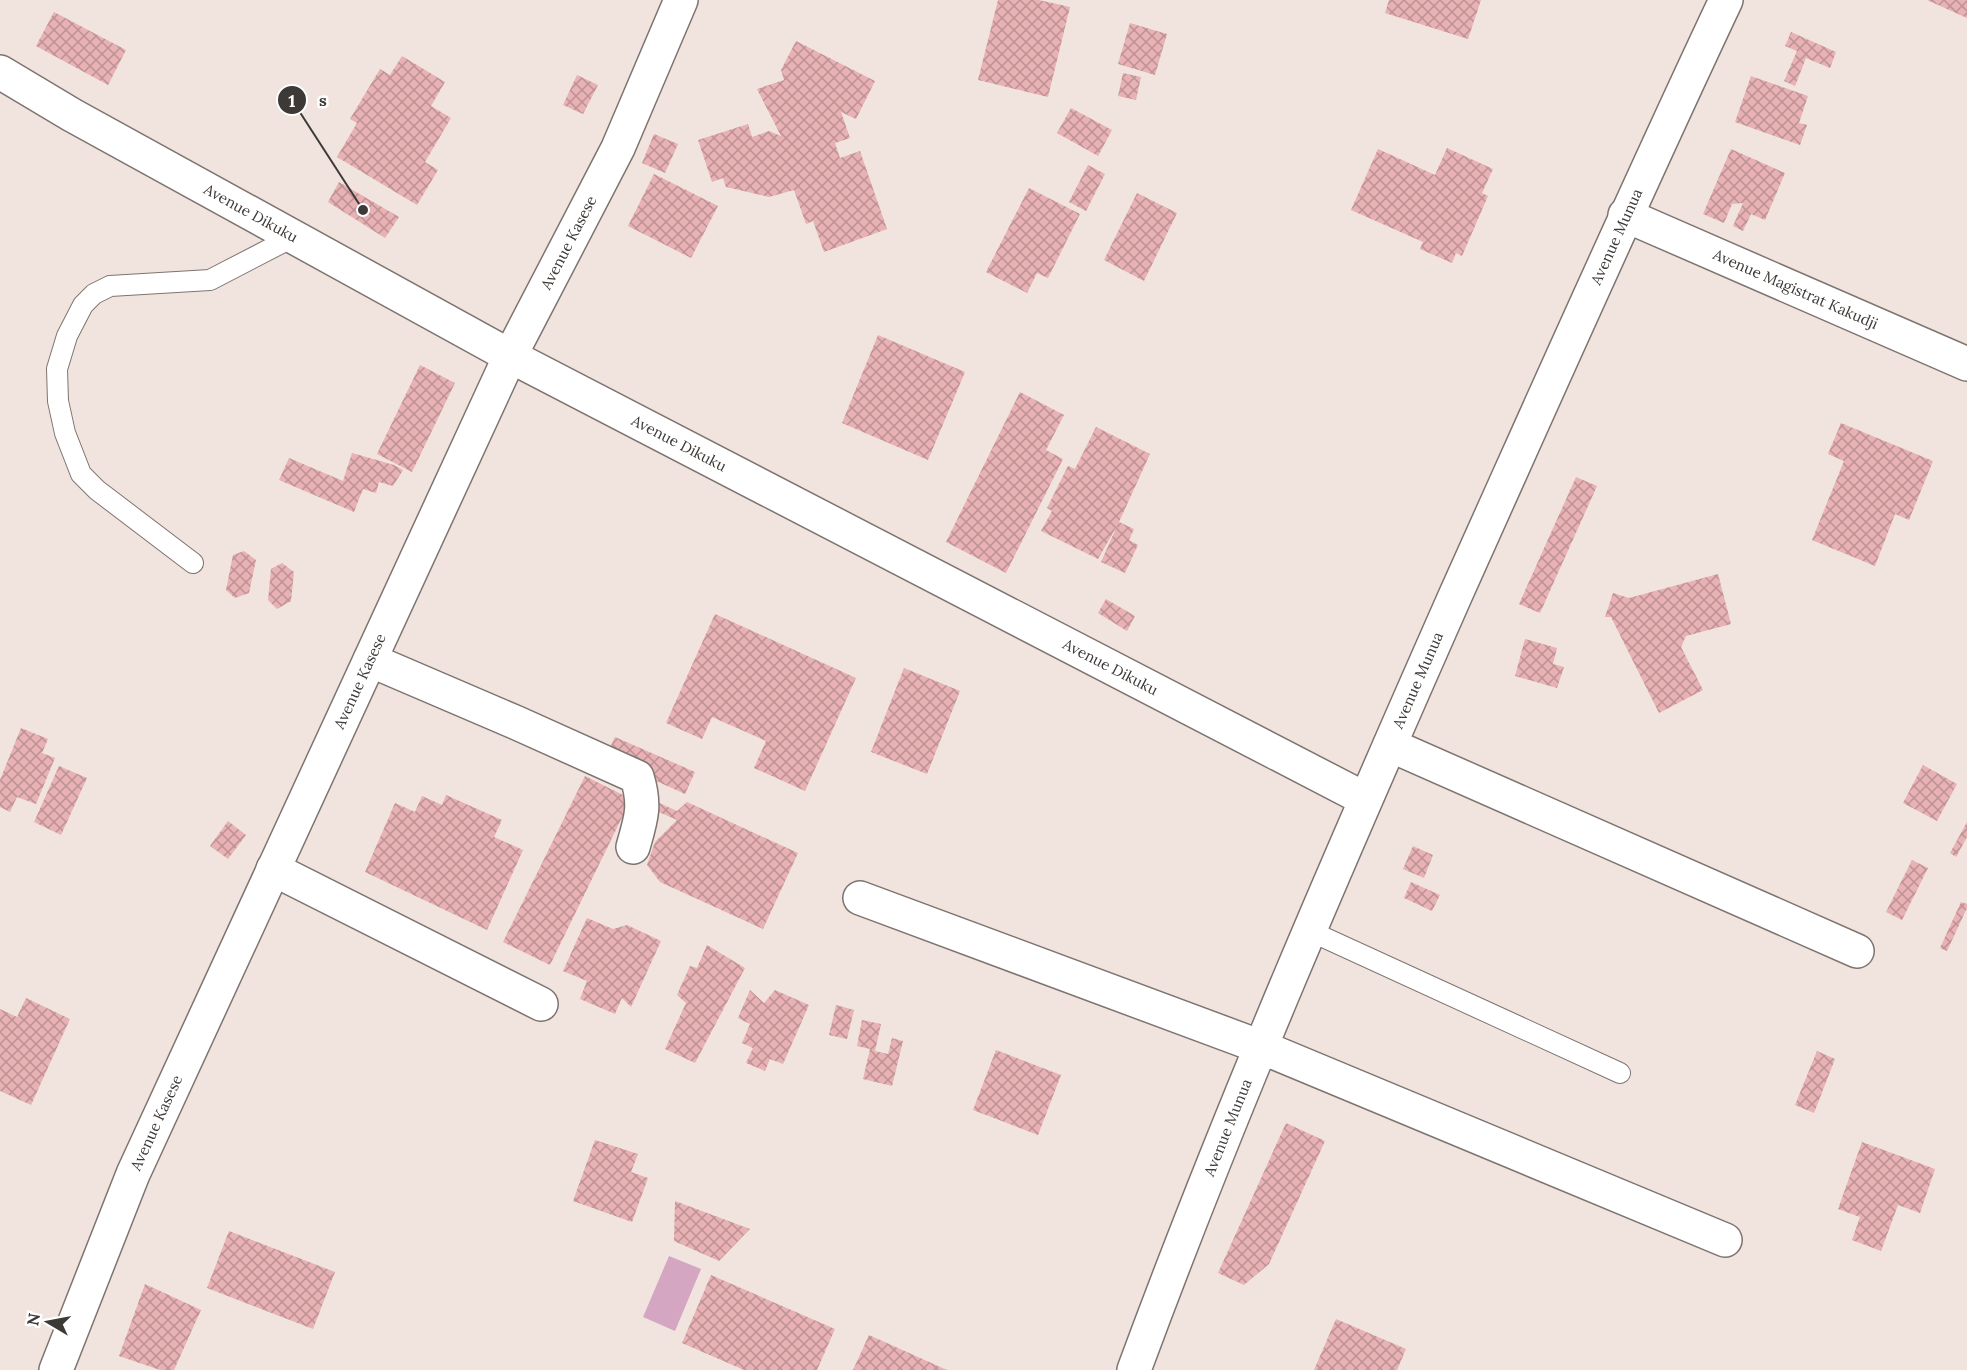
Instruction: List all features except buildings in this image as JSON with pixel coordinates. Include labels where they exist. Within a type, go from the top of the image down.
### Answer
[{"type":"street","name":"Avenue Kasese","points":[[56,1370],[133,1174],[510,356],[618,148],[681,0]]},
{"type":"street","name":"Avenue Munua","points":[[1134,1370],[1168,1276],[1365,799],[1625,215],[1726,0]]},
{"type":"street","name":"Avenue Dikuku","points":[[0,72],[72,115],[510,356],[1365,799]]},
{"type":"street","name":"Avenue Magistrat Kakudji","points":[[1625,215],[1967,364]]},
{"type":"street","points":[[370,660],[637,777],[643,795],[643,812],[633,847]]},
{"type":"street","points":[[1390,745],[1857,951]]},
{"type":"street","points":[[273,869],[541,1004]]},
{"type":"street","points":[[860,898],[1261,1047],[1725,1240]]},
{"type":"lane","points":[[193,563],[97,490],[81,474],[65,433],[58,401],[57,369],[67,336],[83,305],[94,294],[110,286],[210,280],[293,237]]},
{"type":"lane","points":[[1310,931],[1620,1073]]},
{"type":"shaded area","points":[[669,1256],[701,1269],[675,1331],[643,1317]]},
{"type":"place","name":"s","points":[[363,210]]}]
